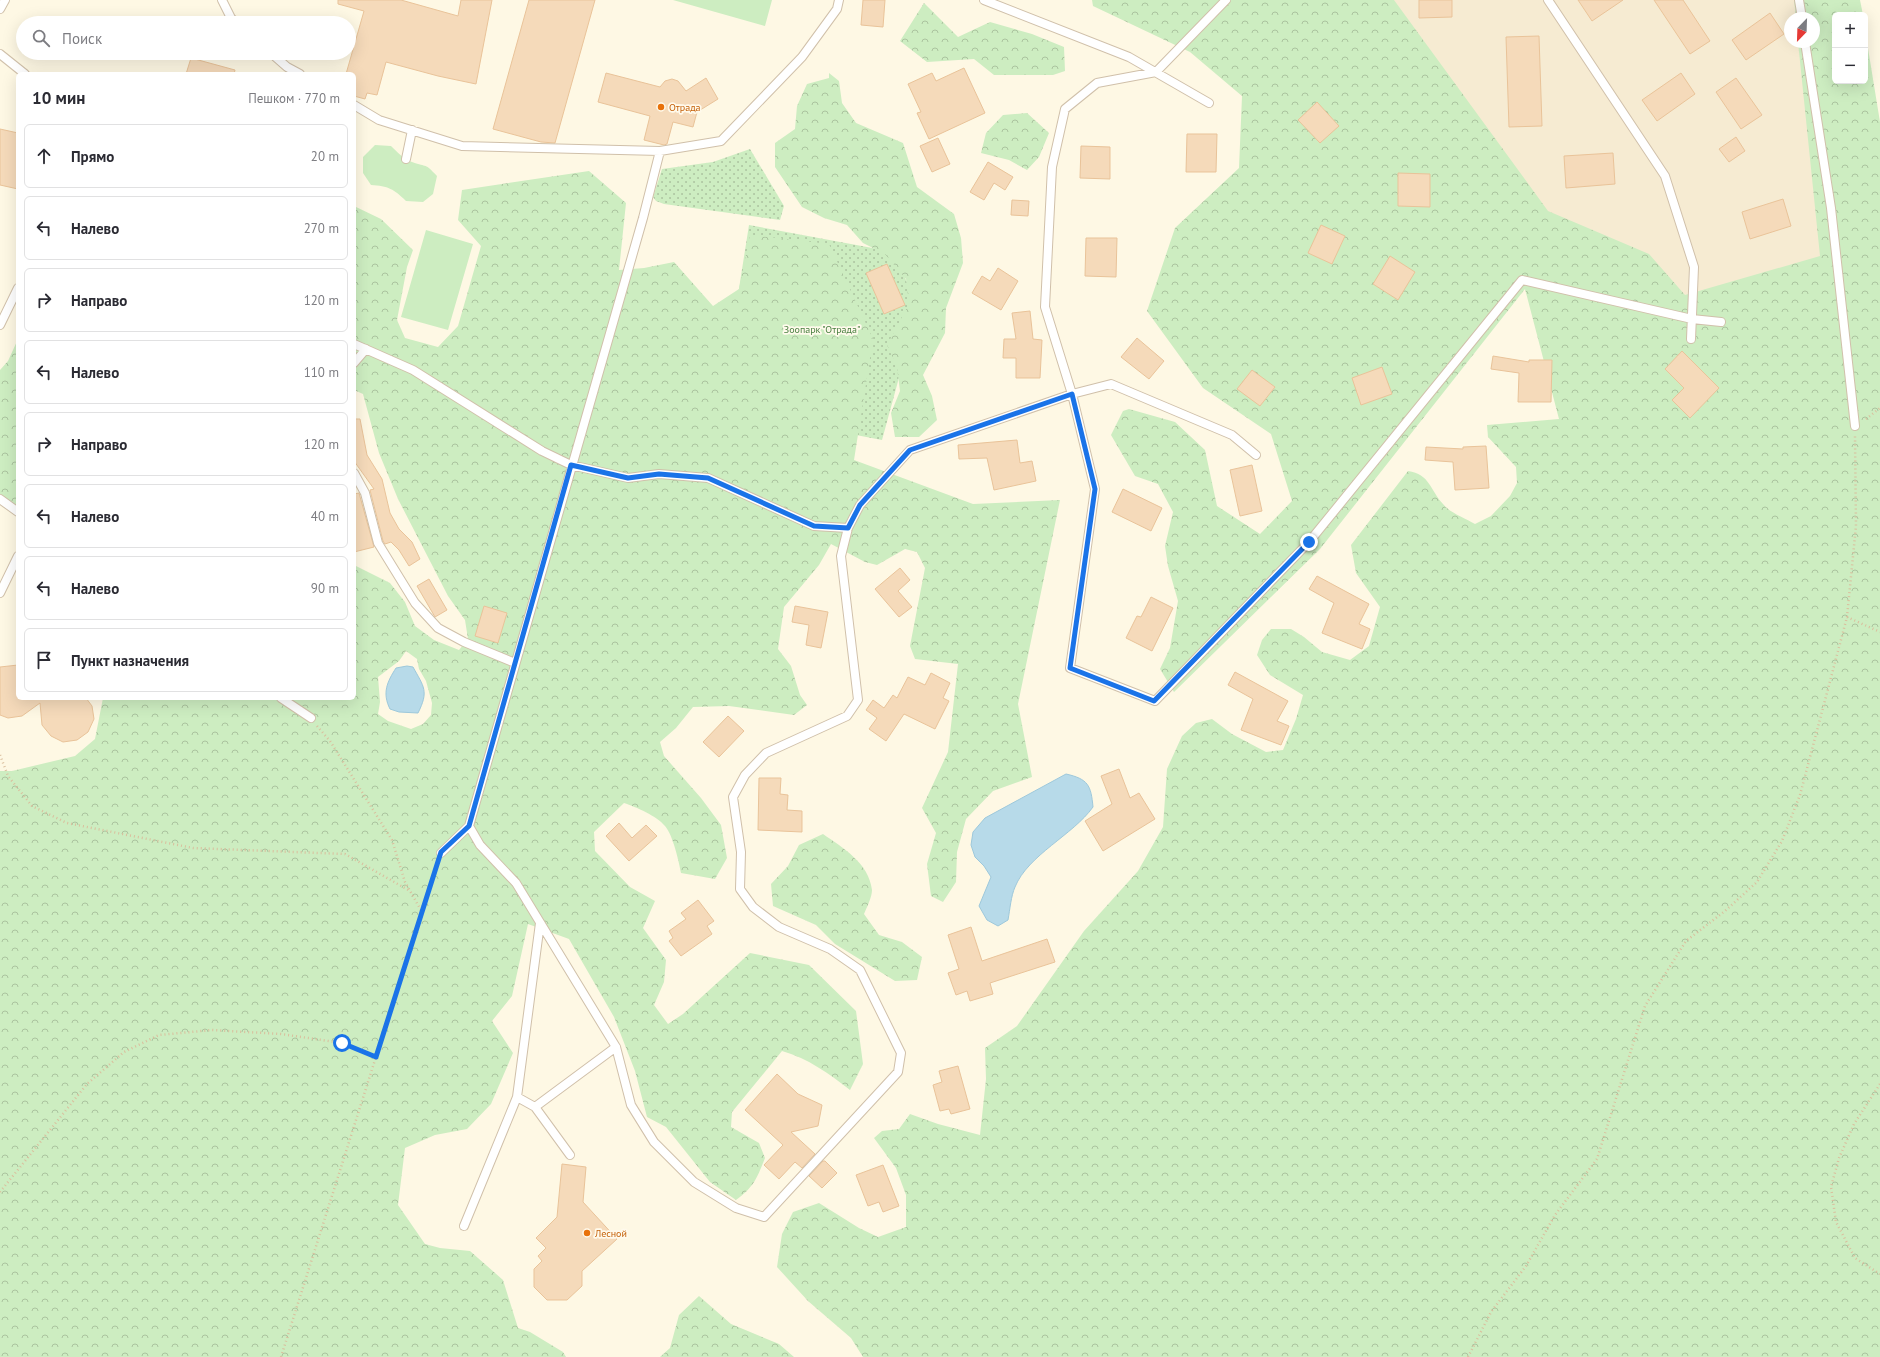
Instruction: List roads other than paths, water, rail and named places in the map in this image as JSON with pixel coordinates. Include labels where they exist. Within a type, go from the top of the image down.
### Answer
[{"type":"lane","points":[[0,8],[5,0]]},
{"type":"lane","points":[[222,0],[230,16]]},
{"type":"lane","points":[[356,106],[379,120],[462,146],[660,151],[721,141],[802,57],[837,9],[839,0]]},
{"type":"lane","points":[[984,0],[1129,57],[1209,103]]},
{"type":"lane","points":[[1226,0],[1156,72],[1097,83],[1065,109],[1052,167],[1045,307],[1072,394],[1095,489],[1070,668],[1154,701],[1309,542],[1522,280],[1692,319],[1721,322]]},
{"type":"lane","points":[[1548,0],[1665,176],[1694,267],[1691,339]]},
{"type":"lane","points":[[1799,0],[1801,12]]},
{"type":"lane","points":[[1806,48],[1831,208],[1855,426]]},
{"type":"lane","points":[[0,54],[22,72]]},
{"type":"lane","points":[[279,60],[296,72]]},
{"type":"lane","points":[[406,159],[412,130]]},
{"type":"lane","points":[[441,852],[469,826],[571,465],[643,218],[660,151]]},
{"type":"lane","points":[[0,325],[16,292]]},
{"type":"lane","points":[[356,345],[413,370],[542,451],[571,465],[628,478],[659,474],[708,478],[814,526],[848,528]]},
{"type":"lane","points":[[356,361],[366,349]]},
{"type":"lane","points":[[469,826],[480,845],[516,883],[616,1047],[631,1105],[654,1142],[694,1182],[736,1208],[764,1217],[898,1072],[901,1053],[860,970],[830,949],[779,927],[752,907],[740,889],[741,852],[733,797],[745,775],[766,753],[847,716],[858,700],[841,556],[848,528],[860,505],[910,450],[1072,394],[1111,384],[1232,436],[1256,455]]},
{"type":"lane","points":[[356,477],[365,494],[378,543],[416,603],[438,628],[464,642],[515,662]]},
{"type":"lane","points":[[0,499],[16,511]]},
{"type":"lane","points":[[0,593],[16,560]]},
{"type":"lane","points":[[284,700],[311,718]]},
{"type":"lane","points":[[464,1226],[517,1097],[540,923]]},
{"type":"lane","points":[[535,1107],[616,1047]]},
{"type":"lane","points":[[517,1097],[535,1107],[570,1155]]},
{"type":"water","points":[[407,666],[413,667],[424,689],[423,699],[418,713],[399,712],[390,709],[386,698],[388,683],[396,668]]},
{"type":"water","points":[[1066,774],[1079,778],[1087,784],[1091,793],[1093,807],[1074,827],[1040,855],[1021,876],[1015,887],[1008,920],[998,926],[987,920],[979,906],[991,877],[984,866],[975,857],[971,845],[973,832],[985,818]]},
{"type":"place","name":"Отрада","points":[[661,107]]},
{"type":"place","name":"Лесной","points":[[587,1233]]},
{"type":"park label","name":"Зоопарк \"Отрада\"","points":[[822,329]]}]
